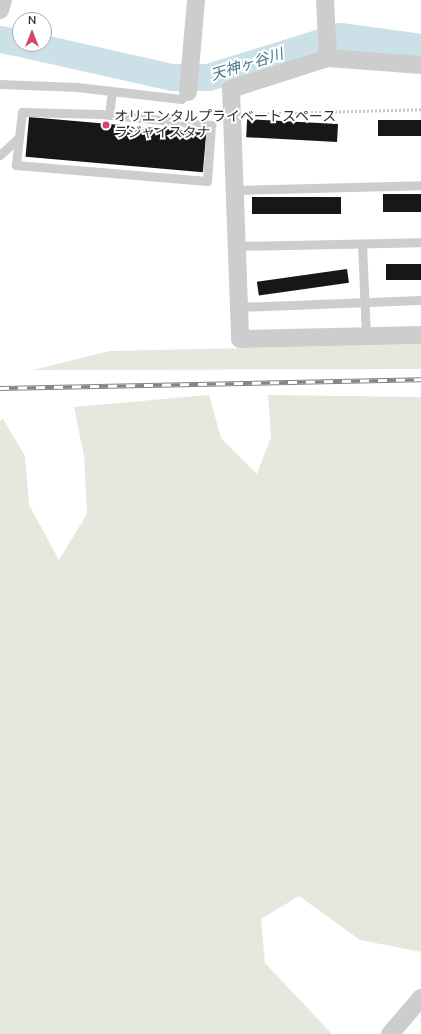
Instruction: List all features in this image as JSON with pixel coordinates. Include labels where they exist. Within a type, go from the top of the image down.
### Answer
[{"type":"street","points":[[0,10],[3,0]]},
{"type":"street","points":[[188,90],[196,0]]},
{"type":"street","points":[[325,0],[328,54]]},
{"type":"street","points":[[421,65],[328,54],[231,89],[236,190],[240,339],[421,335]]},
{"type":"street","points":[[390,1034],[421,998]]},
{"type":"lane","points":[[0,84],[112,91],[181,99],[188,90]]},
{"type":"lane","points":[[109,115],[112,91]]},
{"type":"lane","points":[[22,112],[109,115],[210,125],[207,180],[16,165],[19,137],[22,112]]},
{"type":"lane","points":[[0,155],[19,137]]},
{"type":"lane","points":[[236,190],[421,185]]},
{"type":"lane","points":[[237,246],[421,242]]},
{"type":"lane","points":[[362,244],[366,302],[366,336]]},
{"type":"lane","points":[[239,307],[421,300]]},
{"type":"path","points":[[232,114],[421,109]]},
{"type":"shaded area","points":[[421,344],[421,369],[33,370],[109,351]]},
{"type":"shaded area","points":[[209,395],[221,438],[257,474],[271,437],[268,395],[421,397],[421,952],[360,940],[299,896],[261,919],[265,963],[332,1034],[0,1034],[0,421],[3,419],[25,456],[29,505],[59,560],[87,514],[84,456],[74,407]]},
{"type":"building","points":[[29,117],[206,133],[203,172],[26,157]]},
{"type":"building","points":[[247,119],[338,124],[337,142],[246,137]]},
{"type":"building","points":[[378,120],[421,120],[421,136],[378,136]]},
{"type":"building","points":[[383,194],[421,194],[421,212],[383,212]]},
{"type":"building","points":[[252,197],[341,197],[341,214],[252,214]]},
{"type":"building","points":[[386,264],[421,264],[421,280],[386,280]]},
{"type":"building","points":[[347,269],[349,283],[259,296],[257,282]]},
{"type":"waterway","name":"天神ヶ谷川","points":[[52,50],[172,77],[208,77],[340,36],[421,47]]},
{"type":"waterway","name":"天神ヶ谷川","points":[[0,39],[12,41]]},
{"type":"railway","points":[[0,388],[421,379]]},
{"type":"place","name":"オリエンタルプライベートスペース ラジャイスタナ","points":[[106,125]]}]
